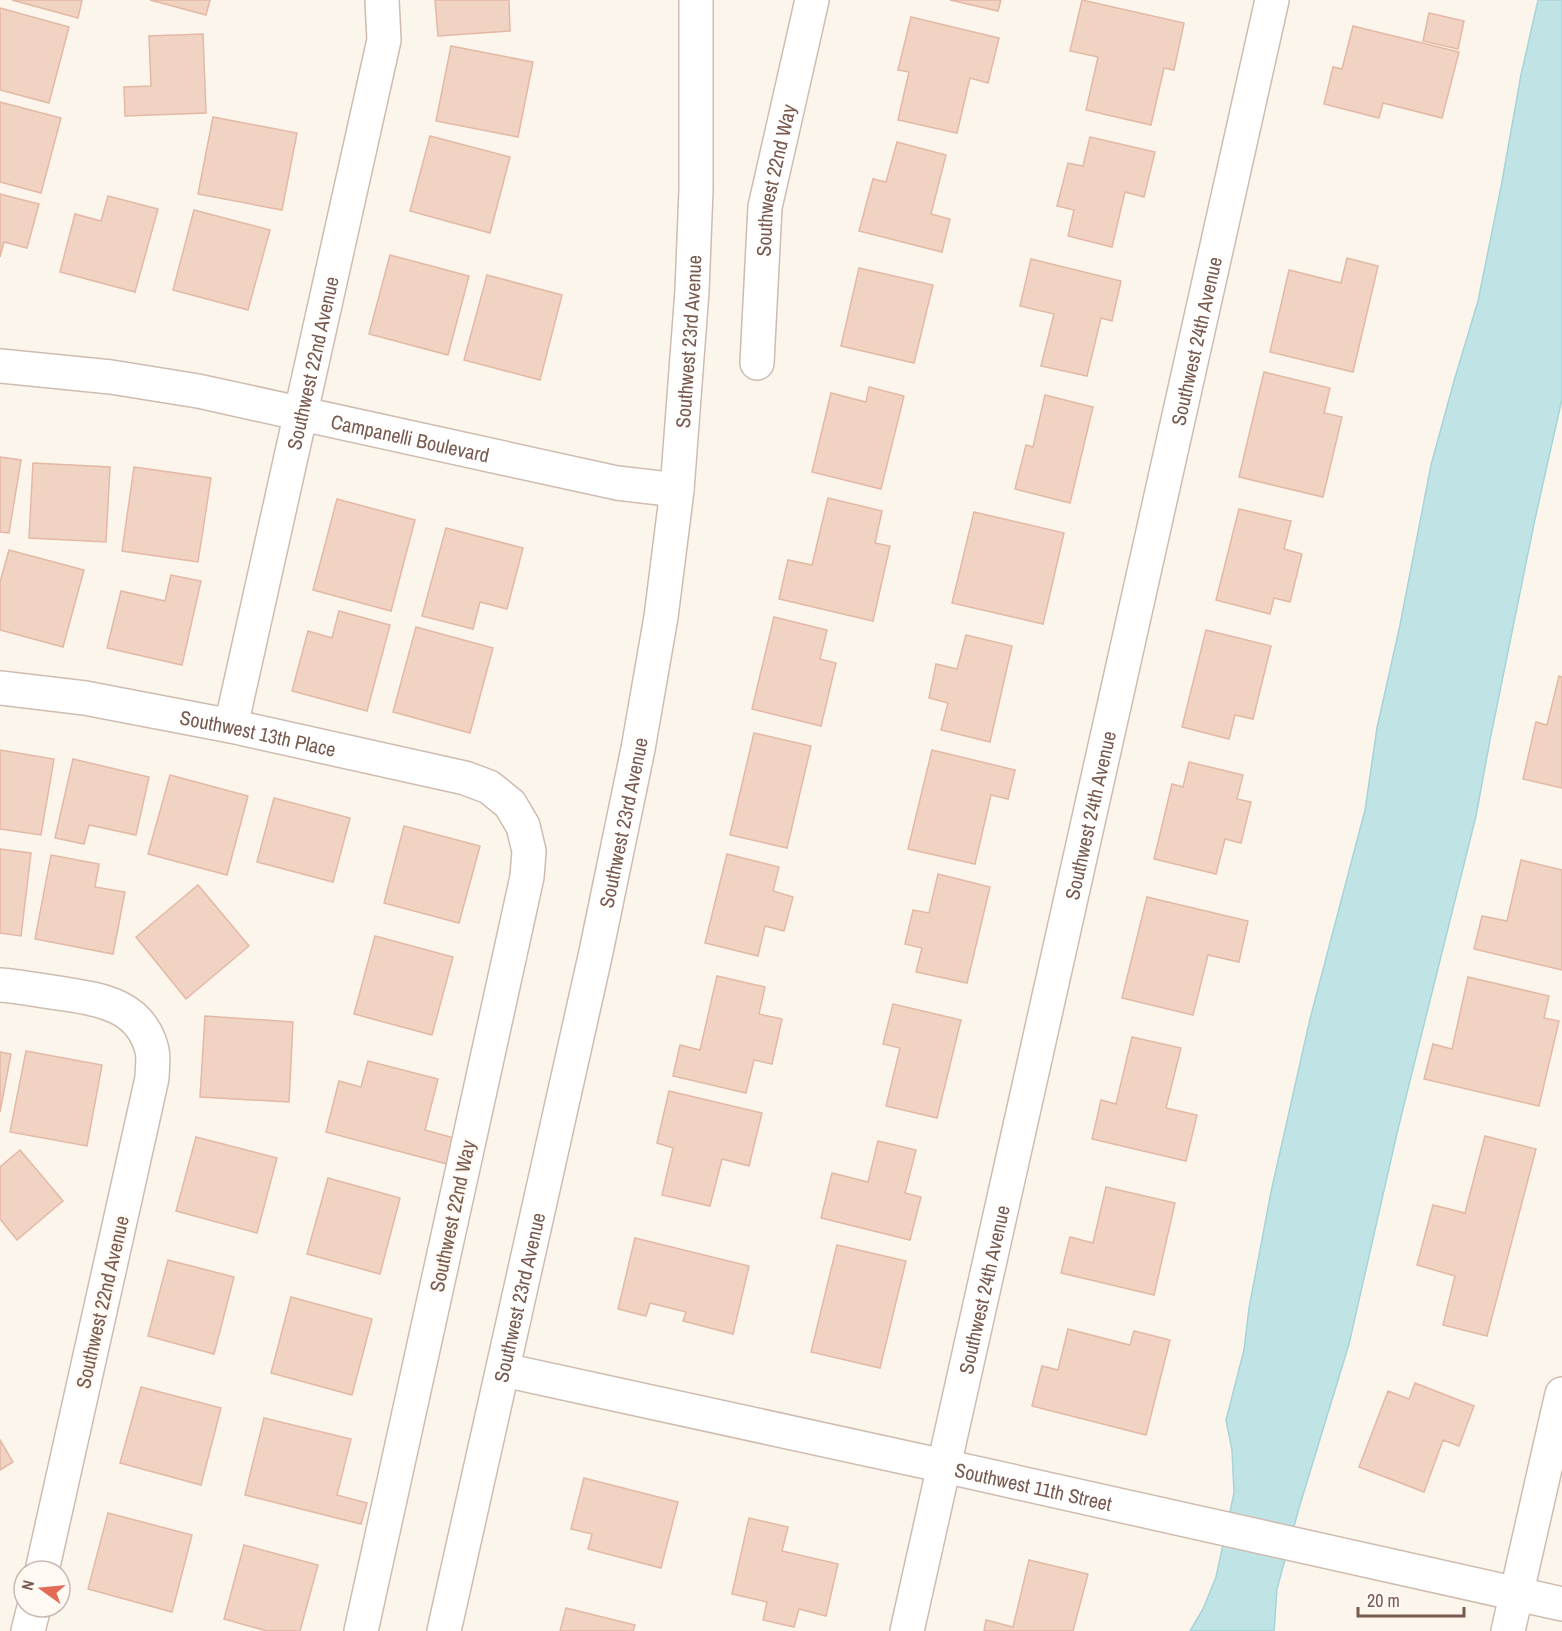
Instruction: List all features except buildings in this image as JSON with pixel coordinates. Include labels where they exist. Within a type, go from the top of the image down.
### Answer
[{"type":"street","name":"Southwest 22nd Avenue","points":[[231,726],[384,40],[382,0]]},
{"type":"street","name":"Southwest 23rd Avenue","points":[[444,1631],[596,952],[662,617],[677,490],[693,269],[696,178],[696,0]]},
{"type":"street","name":"Southwest 22nd Way","points":[[757,363],[765,207],[812,0]]},
{"type":"street","name":"Southwest 24th Avenue","points":[[907,1631],[1272,0]]},
{"type":"street","name":"Campanelli Boulevard","points":[[0,366],[111,377],[198,391],[616,483],[677,490]]},
{"type":"street","name":"Southwest 13th Place","points":[[0,688],[85,698],[231,726],[465,778],[489,787],[510,804]]},
{"type":"street","name":"Southwest 22nd Way","points":[[361,1631],[527,877],[530,851],[523,826],[510,804]]},
{"type":"street","name":"Southwest 22nd Avenue","points":[[0,985],[100,1000],[124,1010],[139,1024],[152,1052],[152,1078],[45,1559]]},
{"type":"street","name":"Southwest 11th Street","points":[[504,1371],[944,1466],[1562,1604]]},
{"type":"street","points":[[1508,1631],[1562,1394]]},
{"type":"water","points":[[1538,0],[1562,0],[1562,399],[1535,519],[1476,816],[1398,1129],[1349,1344],[1277,1589],[1274,1631],[1190,1631],[1203,1609],[1216,1577],[1234,1493],[1232,1450],[1226,1420],[1244,1350],[1249,1308],[1271,1192],[1310,1019],[1365,810],[1377,728],[1400,625],[1431,465],[1478,301],[1521,75]]}]
